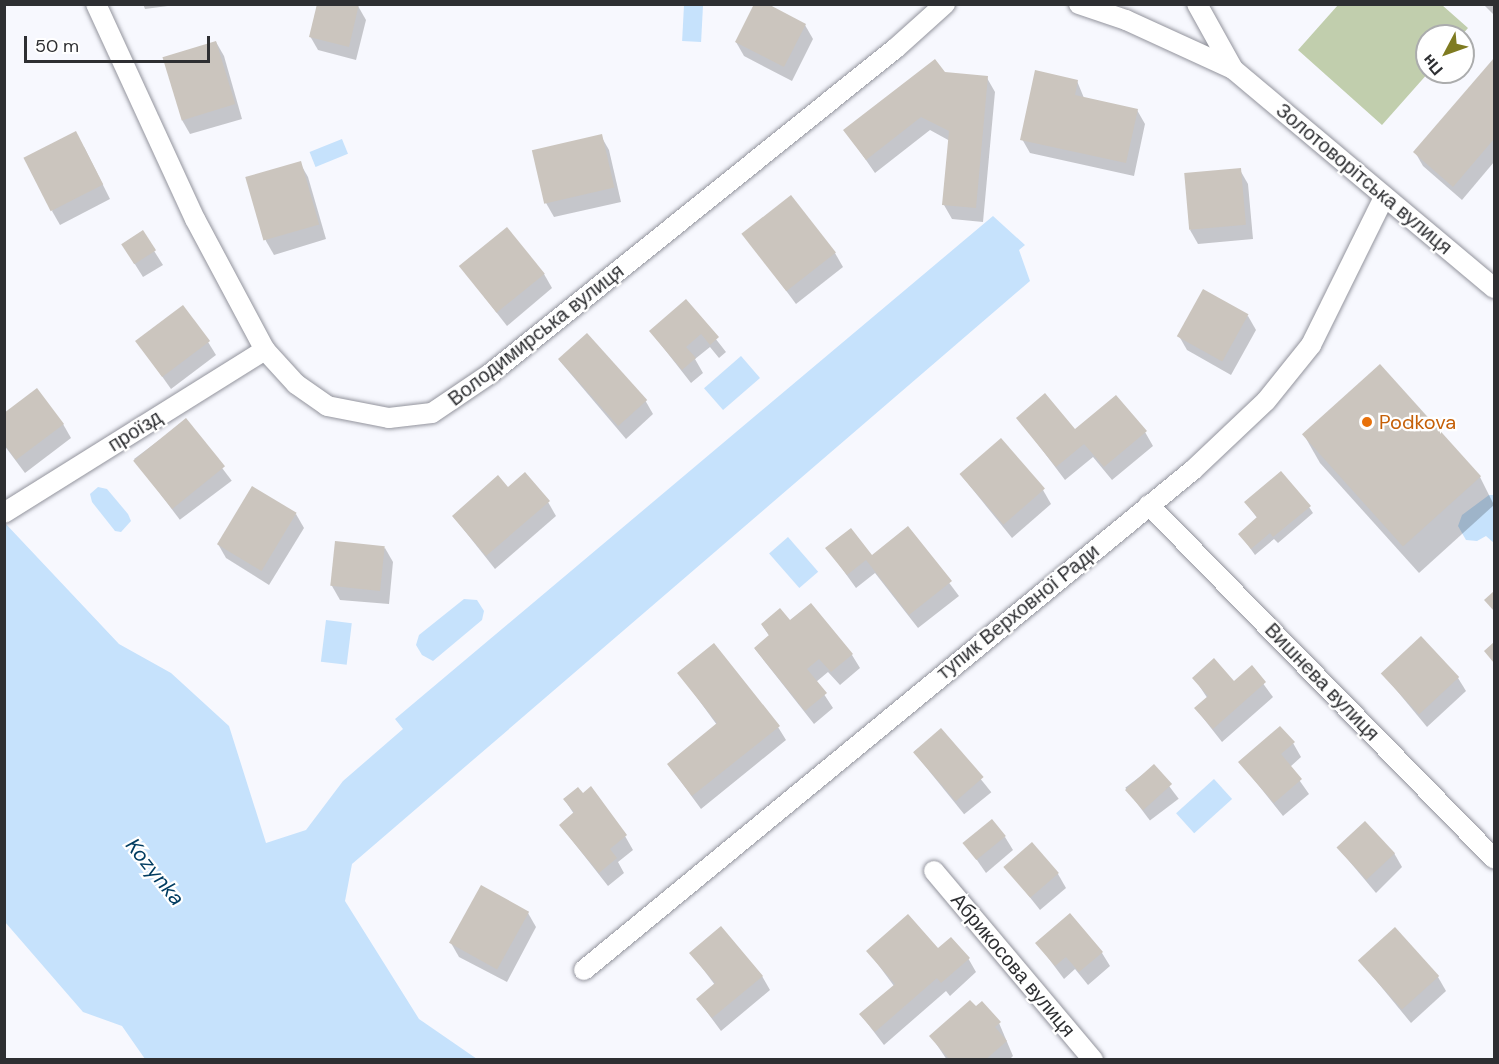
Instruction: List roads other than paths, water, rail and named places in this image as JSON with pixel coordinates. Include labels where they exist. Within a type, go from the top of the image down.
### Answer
[{"type":"street","name":"Володимирська вулиця","points":[[96,4],[195,219],[265,350],[296,384],[327,406],[389,418],[432,414],[509,358],[887,56],[945,4]]},
{"type":"street","name":"Золотоворітська вулиця","points":[[1079,4],[1128,12],[1233,69],[1494,288]]},
{"type":"street","name":"Золотоворітська вулиця","points":[[1197,4],[1233,69]]},
{"type":"street","name":"тупик Верховної Ради","points":[[584,970],[1149,505],[1266,401],[1311,345],[1384,197]]},
{"type":"street","name":"проїзд","points":[[4,513],[265,350]]},
{"type":"street","name":"Вишнева вулиця","points":[[1149,505],[1494,859]]},
{"type":"street","name":"Абрикосова вулиця","points":[[934,871],[1093,1059]]},
{"type":"water","points":[[684,5],[703,6],[701,42],[682,41]]},
{"type":"water","points":[[342,139],[348,154],[316,167],[310,152]]},
{"type":"water","name":"Kozynka","points":[[993,216],[1025,245],[1019,250],[1030,281],[352,864],[345,901],[419,1019],[477,1059],[145,1059],[122,1026],[83,1012],[5,922],[4,522],[119,644],[171,673],[229,726],[266,843],[306,830],[343,781],[403,729],[395,719]]},
{"type":"water","points":[[741,356],[760,378],[723,410],[704,388]]},
{"type":"water","points":[[98,487],[107,489],[128,514],[131,521],[121,532],[115,531],[92,502],[90,494]]},
{"type":"water","points":[[1489,495],[1494,495],[1494,543],[1486,536],[1477,541],[1466,540],[1458,526],[1462,515]]},
{"type":"water","points":[[788,537],[818,572],[799,588],[769,553]]},
{"type":"water","points":[[464,599],[477,600],[484,611],[482,620],[433,661],[422,655],[416,645],[419,635]]},
{"type":"water","points":[[326,620],[352,623],[347,665],[321,662]]},
{"type":"water","points":[[1214,779],[1232,799],[1194,833],[1176,813]]},
{"type":"place","name":"Podkova","points":[[1367,422]]}]
